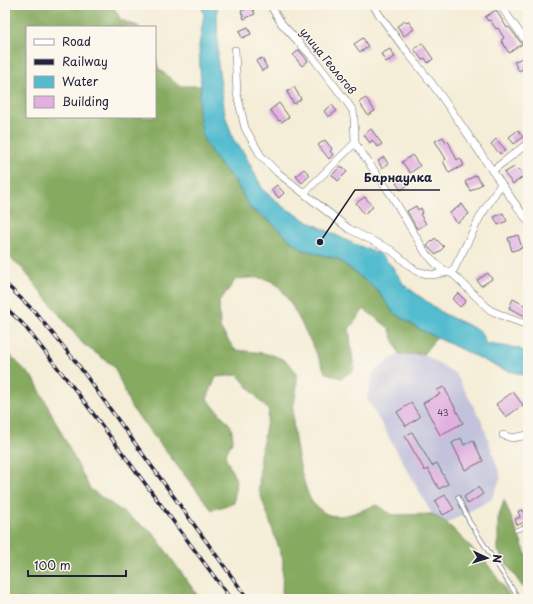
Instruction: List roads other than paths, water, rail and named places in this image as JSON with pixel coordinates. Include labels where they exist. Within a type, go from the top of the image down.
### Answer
[{"type":"street","name":"улица Геологов","points":[[270,5],[282,24],[314,59],[350,106],[354,118],[355,143]]},
{"type":"street","points":[[373,5],[388,28],[446,102],[492,171],[528,221]]},
{"type":"street","points":[[500,5],[526,37],[528,44]]},
{"type":"street","points":[[235,50],[237,94],[244,128],[261,156],[282,177],[349,229],[391,250],[416,271],[432,275],[449,273],[456,268],[480,217],[501,184]]},
{"type":"street","points":[[492,171],[528,142]]},
{"type":"street","points":[[304,194],[355,143],[392,196],[425,252],[439,267],[454,275],[490,310],[528,325]]},
{"type":"street","points":[[503,436],[512,438],[528,435]]},
{"type":"lane","points":[[458,497],[469,521],[519,599]]},
{"type":"lane","points":[[516,530],[528,526]]},
{"type":"water","points":[[201,5],[217,5],[218,64],[225,115],[233,139],[244,153],[263,190],[282,206],[305,220],[352,243],[380,254],[392,266],[404,285],[444,314],[480,331],[486,344],[518,348],[528,354],[528,376],[502,369],[419,329],[393,312],[378,291],[338,259],[304,250],[290,240],[271,222],[251,209],[235,181],[216,160],[204,140],[198,111],[201,86],[199,46],[204,14]]},
{"type":"railway","points":[[5,283],[35,312],[76,362],[248,599]]},
{"type":"railway","points":[[5,307],[22,323],[80,396],[231,599]]},
{"type":"place","name":"Барнаулка","points":[[320,242]]}]
